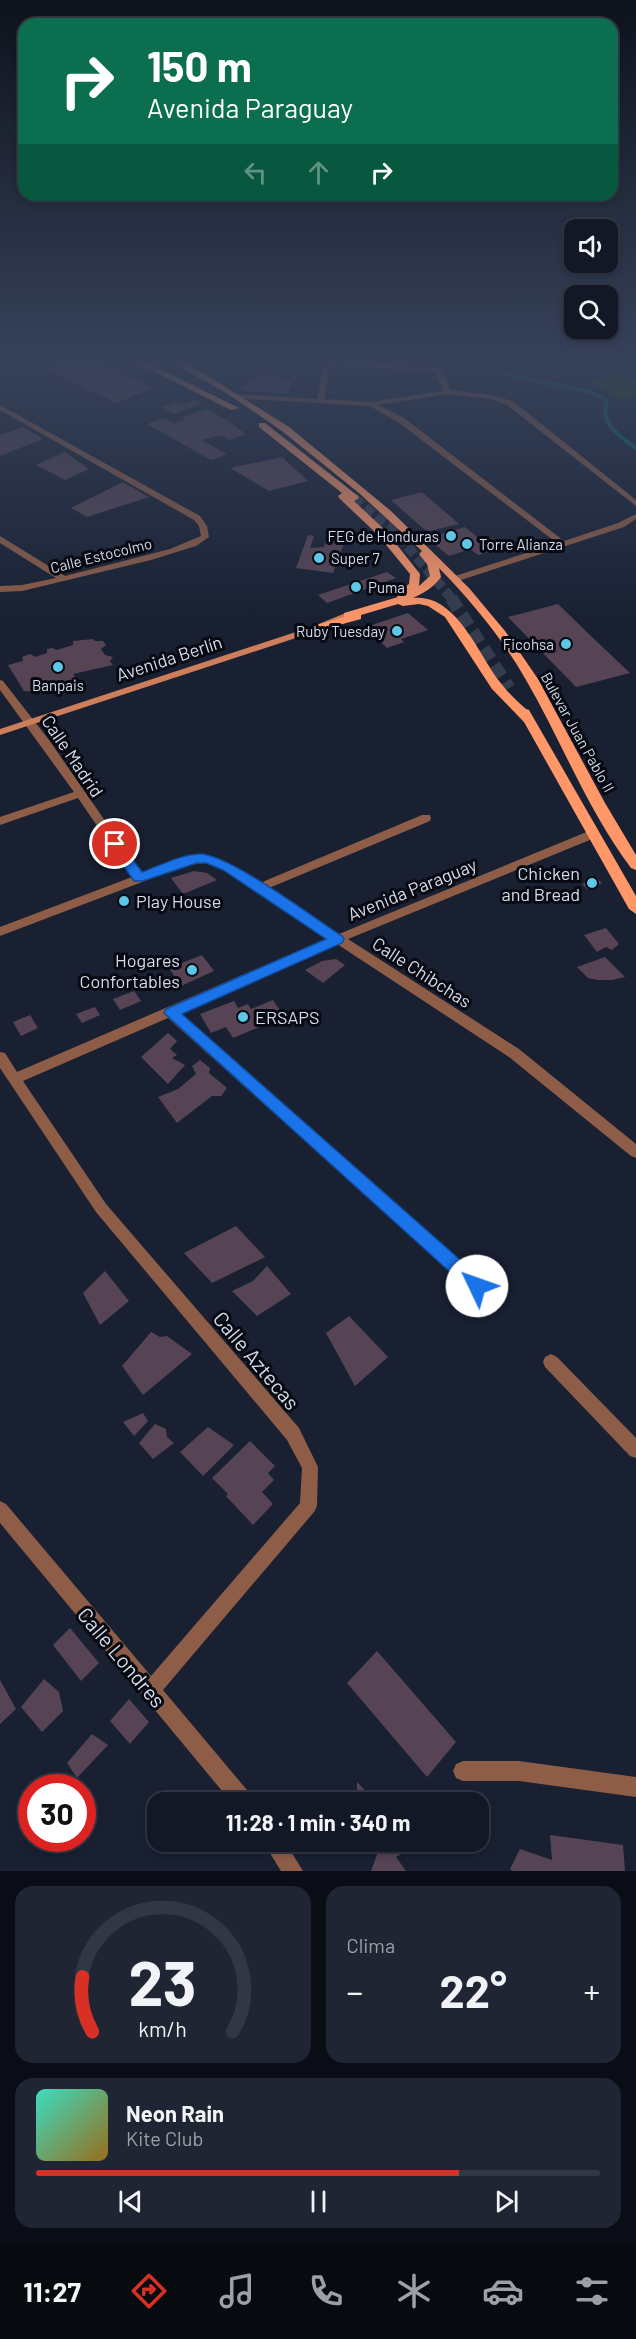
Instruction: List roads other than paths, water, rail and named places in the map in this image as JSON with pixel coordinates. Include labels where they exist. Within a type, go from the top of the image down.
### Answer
[{"type":"main road","points":[[292,448],[354,498]]},
{"type":"main road","name":"Bulevar Juan Pablo II","points":[[312,448],[358,486],[436,558],[455,579],[531,678],[634,864]]},
{"type":"main road","points":[[312,448],[422,552],[432,564],[435,577],[422,590],[413,594],[348,615]]},
{"type":"main road","points":[[324,472],[345,499],[391,543],[415,574],[414,585],[406,591],[348,615]]},
{"type":"main road","points":[[317,628],[409,602],[432,604],[449,615],[496,686],[529,720]]},
{"type":"main road","points":[[509,688],[636,909]]},
{"type":"main road","points":[[612,869],[636,898]]},
{"type":"street","name":"Calle Estocolmo","points":[[0,590],[22,588],[168,553],[195,544],[205,537],[203,526],[197,518],[73,448]]},
{"type":"street","points":[[438,448],[562,544]]},
{"type":"street","points":[[567,448],[636,504]]},
{"type":"street","points":[[455,579],[621,525],[636,516]]},
{"type":"street","points":[[0,539],[62,578]]},
{"type":"street","name":"Avenida Berlín","points":[[0,732],[317,628],[348,615]]},
{"type":"street","name":"Calle Madrid","points":[[0,683],[139,878]]},
{"type":"street","points":[[0,821],[78,794]]},
{"type":"street","points":[[259,888],[426,818]]},
{"type":"street","name":"Avenida Paraguay","points":[[15,1079],[337,939],[592,834]]},
{"type":"street","name":"Calle Chibchas","points":[[0,932],[186,861],[208,859],[228,867],[514,1053],[636,1152]]},
{"type":"street","points":[[171,1013],[477,1286]]},
{"type":"street","name":"Calle Aztecas","points":[[0,1057],[102,1208],[293,1434],[310,1467],[308,1506],[150,1691]]},
{"type":"street","points":[[551,1362],[636,1450]]},
{"type":"street","name":"Calle Londres","points":[[0,1510],[236,1792]]},
{"type":"street","points":[[463,1771],[519,1770],[636,1787]]},
{"type":"street","points":[[280,1852],[293,1871]]},
{"type":"tunnel","points":[[354,498],[398,535],[452,599]]},
{"type":"tunnel","points":[[451,598],[509,688]]},
{"type":"place","name":"FEG de Honduras","points":[[451,536]]},
{"type":"place","name":"Torre Alianza","points":[[467,544]]},
{"type":"place","name":"Super 7","points":[[319,558]]},
{"type":"place","name":"Puma","points":[[356,587]]},
{"type":"place","name":"Ruby Tuesday","points":[[397,631]]},
{"type":"place","name":"Ficohsa","points":[[566,644]]},
{"type":"place","name":"Banpais","points":[[58,667]]},
{"type":"place","name":"Chicken and Bread","points":[[592,883]]},
{"type":"place","name":"Play House","points":[[124,901]]},
{"type":"place","name":"Hogares Confortables","points":[[192,970]]},
{"type":"place","name":"ERSAPS","points":[[243,1017]]}]
